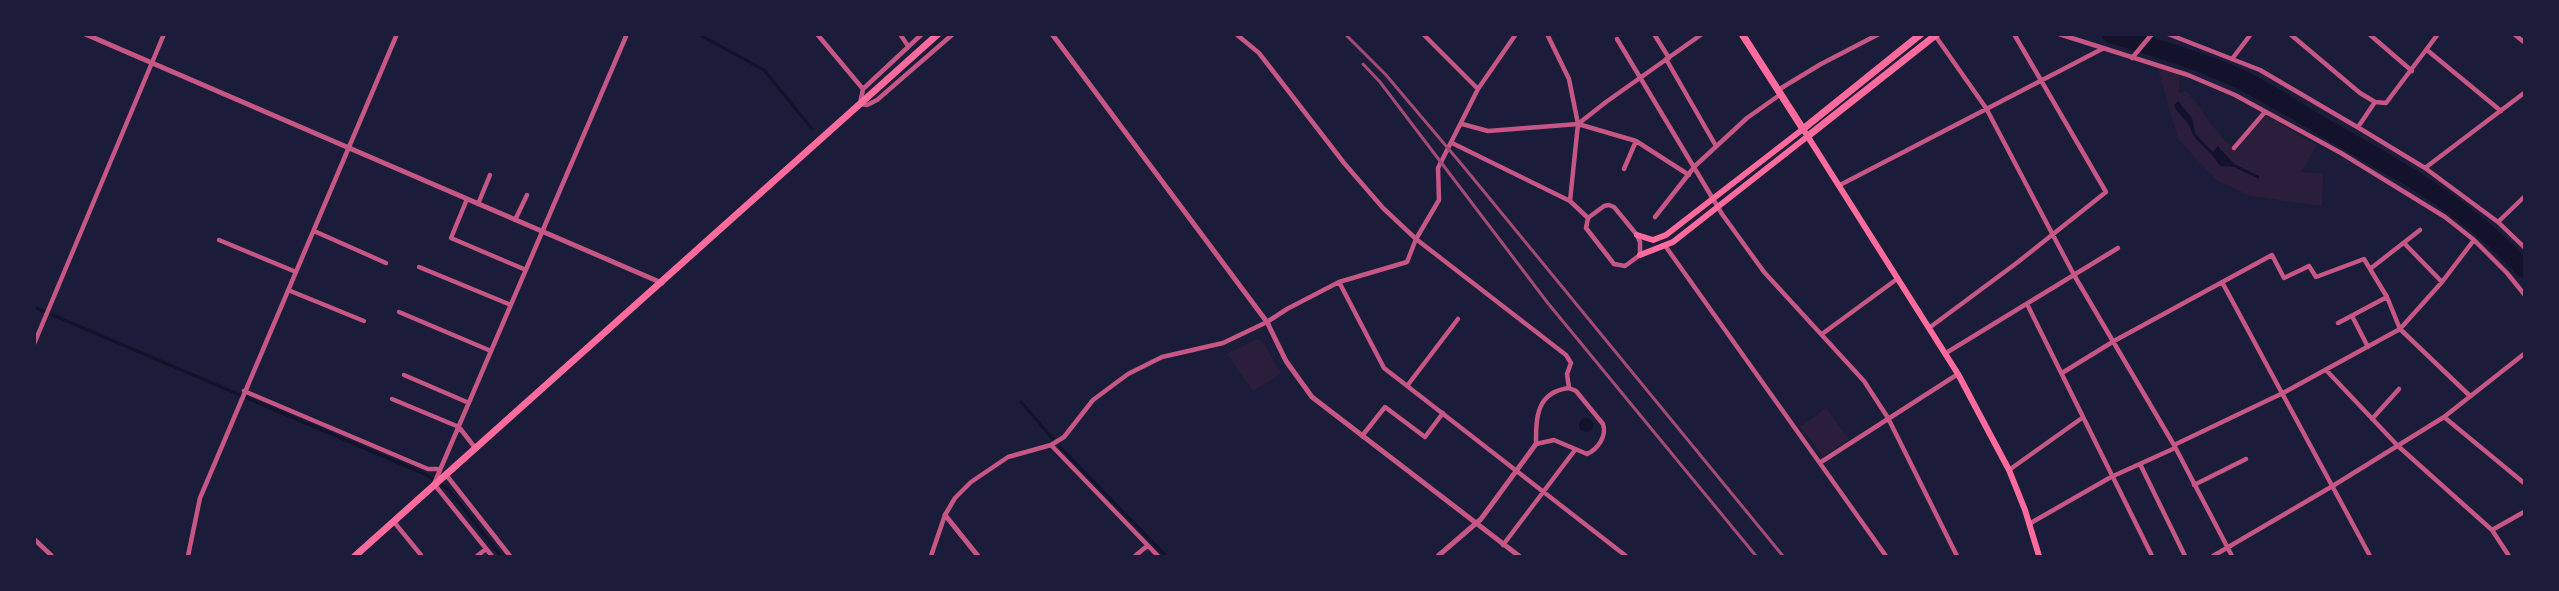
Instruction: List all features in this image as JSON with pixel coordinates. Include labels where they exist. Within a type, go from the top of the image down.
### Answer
[{"type":"main road","points":[[356,556],[938,34]]},
{"type":"main road","points":[[1742,34],[1958,374],[2009,470],[2039,556]]},
{"type":"main road","points":[[1637,235],[1653,240],[1660,238],[1803,129],[1921,34]]},
{"type":"main road","points":[[1640,255],[1666,247],[1935,35]]},
{"type":"street","points":[[85,34],[662,283]]},
{"type":"street","points":[[34,344],[164,34]]},
{"type":"street","points":[[188,556],[200,498],[397,34]]},
{"type":"street","points":[[492,556],[434,484],[627,34]]},
{"type":"street","points":[[817,34],[863,89]]},
{"type":"street","points":[[900,34],[908,46]]},
{"type":"street","points":[[922,34],[863,89],[860,104],[867,105],[877,100],[953,34]]},
{"type":"street","points":[[1052,34],[1267,322],[1286,362],[1312,397],[1475,525],[1519,556]]},
{"type":"street","points":[[1236,34],[1259,53],[1344,163],[1383,208],[1416,239],[1566,355],[1571,363],[1567,374],[1569,388]]},
{"type":"street","points":[[1423,34],[1478,89]]},
{"type":"street","points":[[931,556],[945,515],[955,498],[971,482],[1008,457],[1051,445],[1064,437],[1093,400],[1128,374],[1162,357],[1223,343],[1267,322],[1339,282],[1407,262],[1416,239],[1439,200],[1438,168],[1478,89],[1516,34]]},
{"type":"street","points":[[1547,34],[1569,79],[1578,124],[1570,201]]},
{"type":"street","points":[[1654,34],[1716,146]]},
{"type":"street","points":[[1578,124],[1702,34]]},
{"type":"street","points":[[1655,218],[1695,166],[1747,118],[1821,64],[1879,34]]},
{"type":"street","points":[[1929,328],[2106,192],[2014,34]]},
{"type":"street","points":[[2059,34],[2188,75],[2235,95],[2417,198],[2474,240],[2508,273],[2524,294]]},
{"type":"street","points":[[2132,58],[2152,34]]},
{"type":"street","points":[[2168,34],[2260,70],[2425,168],[2498,222],[2524,248]]},
{"type":"street","points":[[2232,59],[2251,34]]},
{"type":"street","points":[[2290,34],[2360,93],[2375,102],[2386,103],[2438,34]]},
{"type":"street","points":[[2369,34],[2412,71]]},
{"type":"street","points":[[2514,34],[2524,42]]},
{"type":"street","points":[[1935,35],[1986,108],[2074,275],[2174,447],[2232,556]]},
{"type":"street","points":[[1617,39],[1695,166],[1717,207],[1764,272],[1864,381],[1888,418],[1957,556]]},
{"type":"street","points":[[1840,185],[2102,49]]},
{"type":"street","points":[[2427,50],[2501,111]]},
{"type":"street","points":[[2425,168],[2524,93]]},
{"type":"street","points":[[2358,128],[2375,102]]},
{"type":"street","points":[[2234,148],[2265,112]]},
{"type":"street","points":[[1462,124],[1488,131],[1578,124],[1636,141],[1689,175]]},
{"type":"street","points":[[1624,169],[1636,141]]},
{"type":"street","points":[[1452,143],[1570,201],[1588,218]]},
{"type":"street","points":[[478,204],[490,175]]},
{"type":"street","points":[[515,220],[527,195]]},
{"type":"street","points":[[2498,222],[2524,197]]},
{"type":"street","points":[[467,199],[451,238],[526,270]]},
{"type":"street","points":[[1604,206],[1614,207],[1637,235],[1640,242],[1640,255],[1625,266],[1614,264],[1586,228],[1588,218],[1604,206]]},
{"type":"street","points":[[2370,269],[2420,230]]},
{"type":"street","points":[[314,231],[386,263]]},
{"type":"street","points":[[219,240],[296,272]]},
{"type":"street","points":[[2029,524],[2111,477],[2283,393],[2400,329],[2442,282],[2474,240]]},
{"type":"street","points":[[2404,243],[2442,282]]},
{"type":"street","points":[[1666,247],[1887,556]]},
{"type":"street","points":[[1946,353],[2118,248]]},
{"type":"street","points":[[2062,373],[2114,341],[2272,255],[2284,278],[2309,266],[2316,277],[2364,259],[2387,297],[2400,329],[2470,396]]},
{"type":"street","points":[[419,267],[511,305]]},
{"type":"street","points":[[1822,334],[1897,279]]},
{"type":"street","points":[[1339,282],[1384,368],[1626,556]]},
{"type":"street","points":[[2222,282],[2283,393],[2331,488],[2370,556]]},
{"type":"street","points":[[288,290],[364,321]]},
{"type":"street","points":[[2338,323],[2387,297]]},
{"type":"street","points":[[2027,304],[2152,556]]},
{"type":"street","points":[[399,312],[491,351]]},
{"type":"street","points":[[2352,316],[2368,347]]},
{"type":"street","points":[[1407,386],[1458,319]]},
{"type":"street","points":[[2213,556],[2331,488],[2444,417],[2524,354]]},
{"type":"street","points":[[2326,370],[2397,446],[2492,530],[2509,556]]},
{"type":"street","points":[[1821,462],[1958,374]]},
{"type":"street","points":[[404,375],[469,403]]},
{"type":"street","points":[[1438,556],[1475,525],[1517,472],[1536,444],[1536,415],[1552,392],[1569,388],[1576,391],[1603,424],[1605,430],[1604,436],[1592,452],[1582,454],[1562,441],[1554,440],[1536,444]]},
{"type":"street","points":[[2372,419],[2399,389]]},
{"type":"street","points":[[244,392],[428,470],[440,469]]},
{"type":"street","points":[[392,399],[459,427],[476,449]]},
{"type":"street","points":[[1362,436],[1385,407],[1425,437],[1443,413]]},
{"type":"street","points":[[2444,417],[2524,483]]},
{"type":"street","points":[[2009,470],[2082,418]]},
{"type":"street","points":[[1051,445],[1158,556]]},
{"type":"street","points":[[1503,545],[1575,450]]},
{"type":"street","points":[[2194,485],[2246,459]]},
{"type":"street","points":[[2140,464],[2185,556]]},
{"type":"street","points":[[447,476],[510,556]]},
{"type":"street","points":[[2492,530],[2524,512]]},
{"type":"street","points":[[945,515],[978,556]]},
{"type":"street","points":[[394,522],[421,555]]},
{"type":"street","points":[[34,539],[52,556]]},
{"type":"street","points":[[1135,556],[1147,546]]},
{"type":"street","points":[[477,556],[486,549]]},
{"type":"shaded area","points":[[2157,66],[2180,73],[2179,93],[2186,91],[2222,137],[2236,150],[2265,117],[2269,117],[2317,145],[2301,172],[2323,174],[2322,206],[2251,196],[2216,180],[2178,139]]},
{"type":"shaded area","points":[[2178,101],[2192,118],[2198,137],[2196,139],[2189,125],[2175,108],[2174,105]]},
{"type":"shaded area","points":[[2218,146],[2235,165],[2234,167],[2220,166],[2211,154]]},
{"type":"shaded area","points":[[1257,339],[1262,341],[1281,373],[1253,391],[1227,354]]},
{"type":"shaded area","points":[[1826,408],[1849,439],[1823,456],[1800,427]]},
{"type":"shaded area","points":[[1586,418],[1591,420],[1593,425],[1591,430],[1586,432],[1581,430],[1579,425],[1581,420]]},
{"type":"waterway","points":[[698,34],[764,70],[812,129]]},
{"type":"waterway","points":[[2111,34],[2214,67],[2263,90],[2428,189],[2478,226],[2524,269]]},
{"type":"waterway","points":[[2186,65],[2236,86],[2290,116]]},
{"type":"waterway","points":[[2295,119],[2390,175]]},
{"type":"waterway","points":[[2197,138],[2211,152]]},
{"type":"waterway","points":[[2235,166],[2258,177]]},
{"type":"waterway","points":[[34,307],[425,474],[449,490],[501,556]]},
{"type":"waterway","points":[[1021,402],[1053,439]]},
{"type":"waterway","points":[[1060,447],[1166,556]]},
{"type":"railway","points":[[1345,34],[1386,75],[1463,166],[1783,556]]},
{"type":"railway","points":[[1363,64],[1380,82],[1547,302],[1756,556]]}]
